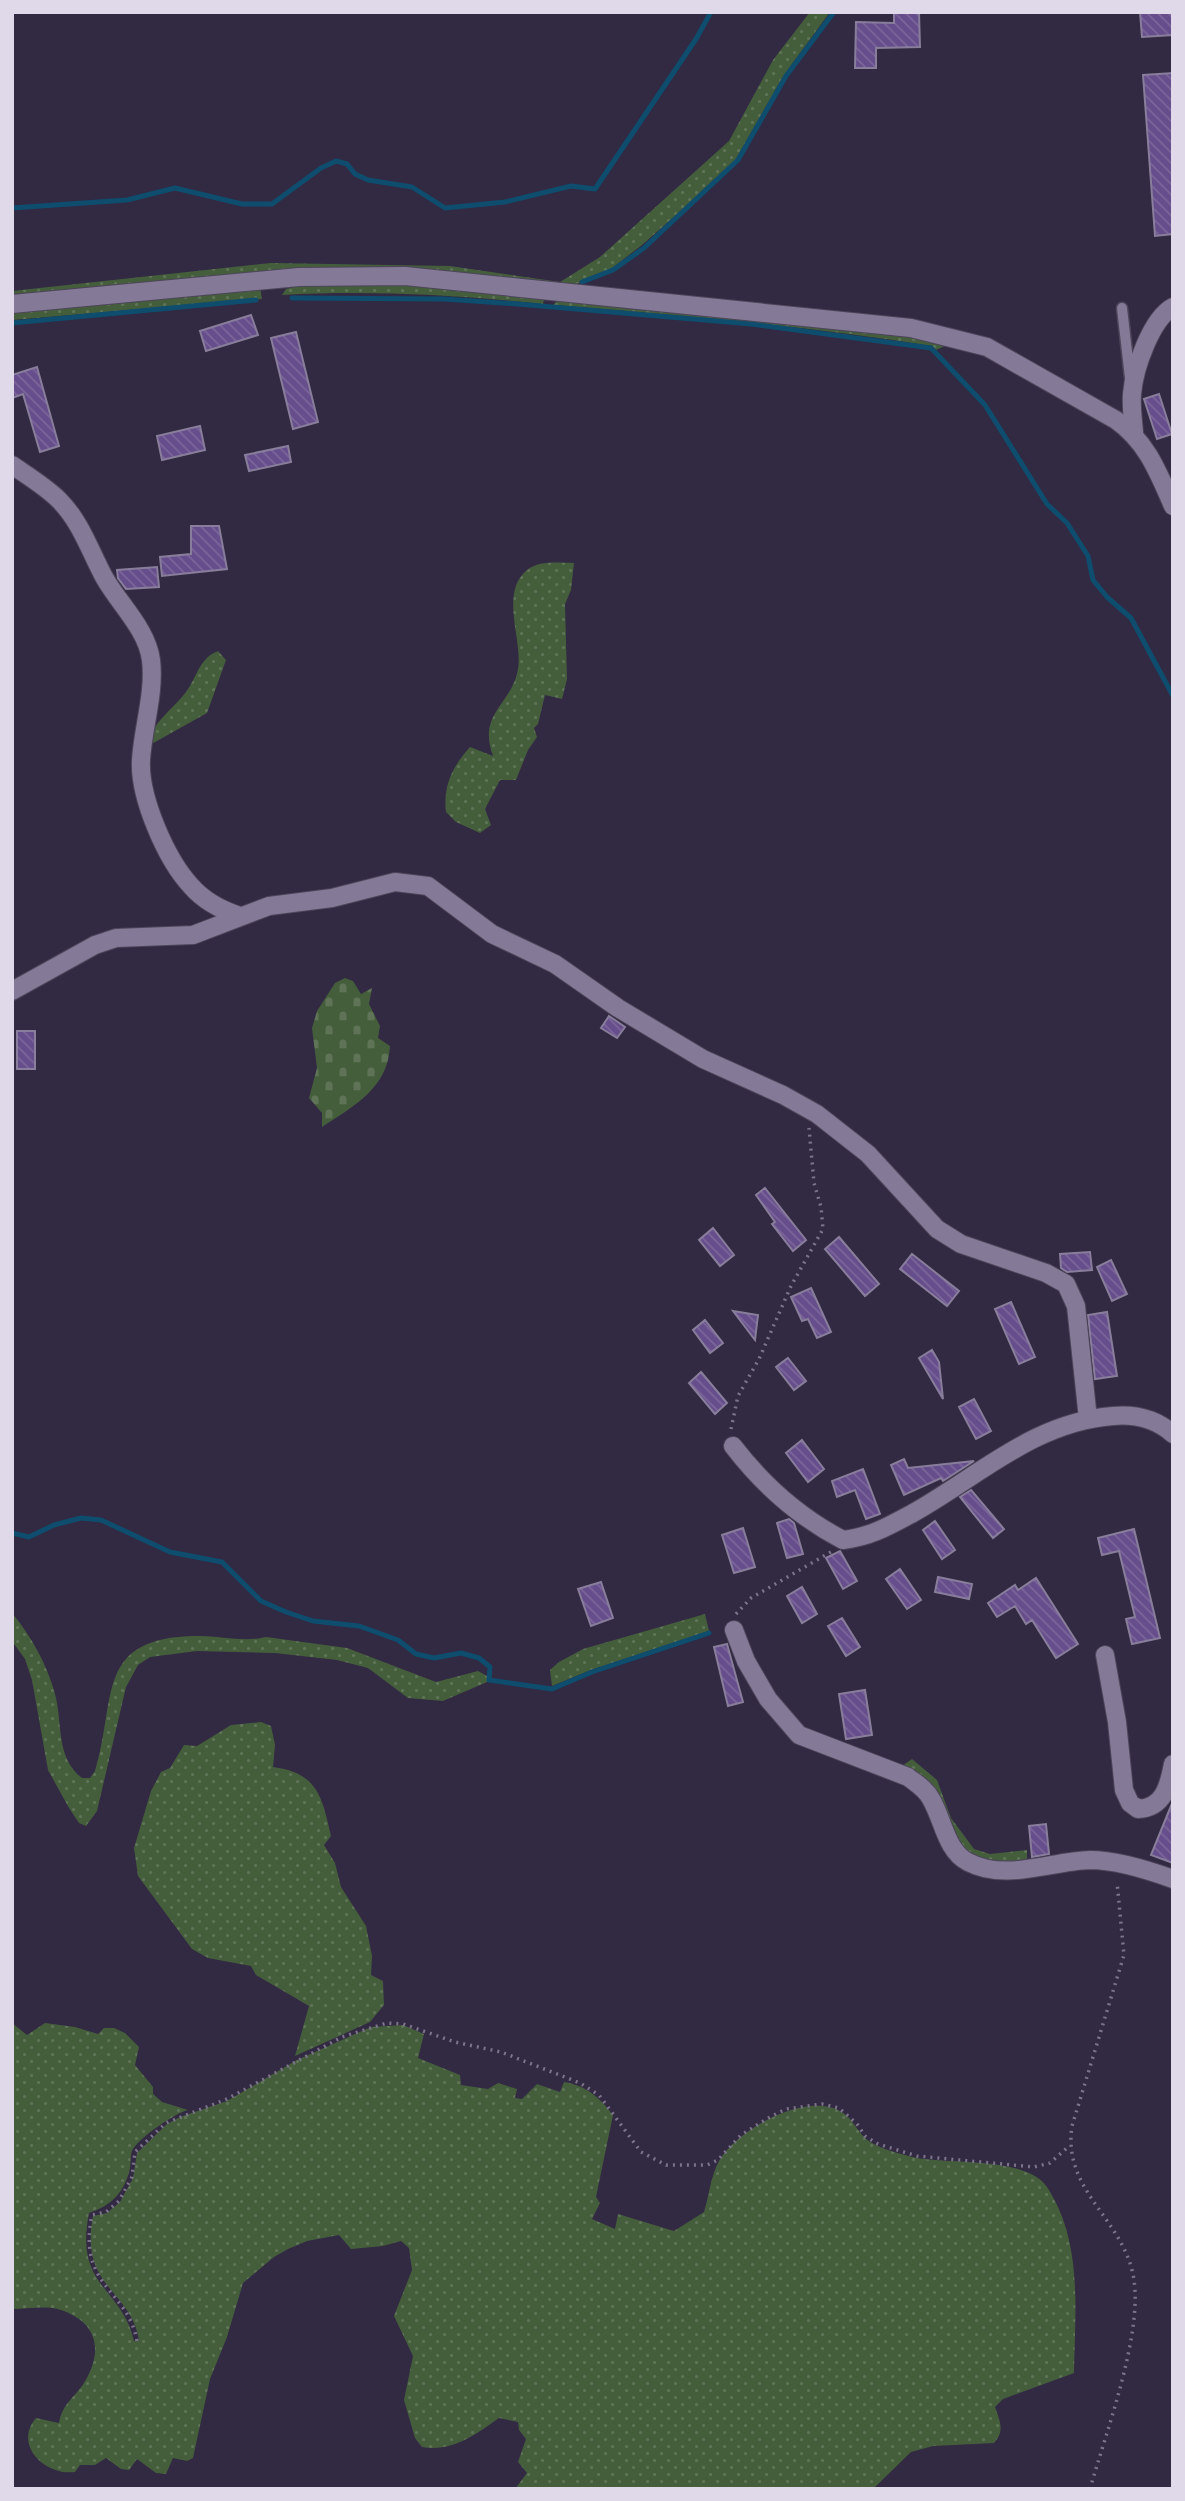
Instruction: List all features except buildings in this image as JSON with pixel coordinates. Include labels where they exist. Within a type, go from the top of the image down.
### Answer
[{"type":"street","points":[[12,304],[299,277],[405,276],[911,328],[987,348],[1134,432],[1150,453],[1173,506]]},
{"type":"street","points":[[1134,432],[1132,393],[1154,324],[1173,307]]},
{"type":"street","points":[[12,465],[60,500],[80,526],[105,578],[143,635],[151,658],[151,680],[141,763],[144,792],[155,824],[190,885],[207,901],[240,916]]},
{"type":"street","points":[[12,991],[95,945],[116,938],[193,935],[269,906],[332,898],[395,882],[428,886],[492,934],[555,964],[618,1008],[702,1059],[783,1095],[817,1114],[868,1154],[937,1229],[961,1244],[1046,1273],[1066,1284],[1076,1306],[1088,1419]]},
{"type":"street","points":[[733,1446],[755,1475],[807,1519],[843,1540],[880,1532],[1021,1444],[1071,1421],[1129,1414],[1152,1420],[1173,1434]]},
{"type":"street","points":[[734,1630],[758,1683],[784,1721],[800,1735],[908,1777],[923,1787],[931,1798],[956,1852],[967,1862],[1004,1870],[1091,1860],[1110,1862],[1173,1879]]},
{"type":"street","points":[[1105,1656],[1117,1722],[1124,1790],[1130,1803],[1138,1809],[1149,1809],[1160,1801],[1167,1790],[1173,1764]]},
{"type":"lane","points":[[1122,308],[1132,393]]},
{"type":"path","points":[[733,1446],[731,1423],[738,1396],[759,1359],[791,1286],[823,1229],[807,1132],[817,1114]]},
{"type":"path","points":[[734,1630],[736,1612],[751,1598],[837,1548],[843,1540]]},
{"type":"path","points":[[1090,2489],[1130,2341],[1134,2281],[1128,2257],[1115,2231],[1086,2191],[1074,2169],[1068,2147],[1124,1955],[1117,1885],[1110,1862]]},
{"type":"path","points":[[138,2341],[135,2328],[126,2313],[101,2282],[90,2253],[88,2235],[92,2216],[107,2212],[126,2189],[132,2178],[135,2152],[166,2123],[180,2115],[227,2099],[296,2059],[371,2025],[403,2024],[455,2042],[501,2052],[580,2083],[599,2095],[641,2152],[666,2165],[707,2165],[718,2160],[741,2135],[770,2117],[786,2109],[822,2104],[839,2109],[857,2124],[865,2136],[878,2144],[917,2156],[1034,2167],[1050,2163],[1068,2147]]},
{"type":"green space","points":[[810,12],[830,12],[784,75],[736,159],[642,245],[612,268],[570,287],[449,274],[12,299],[12,291],[271,263],[450,266],[560,282],[600,257],[729,141],[773,60]]},
{"type":"green space","points":[[404,283],[545,295],[543,304],[413,294],[282,295],[286,289],[302,285]]},
{"type":"green space","points":[[260,287],[262,299],[12,320],[12,309]]},
{"type":"green space","points":[[561,297],[954,342],[936,350],[932,346],[790,327],[553,305]]},
{"type":"green space","points":[[550,563],[574,563],[571,590],[565,604],[567,679],[562,699],[545,695],[538,724],[534,728],[537,737],[528,750],[516,780],[500,780],[485,809],[491,825],[480,833],[456,822],[446,812],[446,794],[454,769],[470,747],[493,756],[489,729],[492,719],[515,681],[518,669],[514,591],[519,580],[532,567]]},
{"type":"green space","points":[[218,651],[226,660],[207,713],[148,746],[154,729],[183,696],[203,662]]},
{"type":"green space","points":[[345,978],[353,981],[361,994],[372,988],[369,1004],[380,1026],[378,1038],[390,1046],[388,1061],[376,1085],[367,1094],[322,1127],[322,1113],[309,1098],[317,1068],[312,1028],[317,1011],[335,983]]},
{"type":"green space","points":[[12,1613],[26,1631],[48,1672],[55,1694],[64,1750],[73,1770],[82,1778],[90,1778],[95,1771],[110,1697],[125,1660],[140,1647],[163,1639],[196,1636],[249,1639],[266,1637],[347,1648],[436,1682],[478,1671],[487,1676],[487,1682],[443,1701],[408,1698],[368,1668],[337,1660],[275,1653],[197,1651],[150,1657],[138,1665],[126,1687],[97,1811],[86,1826],[79,1823],[48,1770],[32,1680],[25,1659],[12,1641]]},
{"type":"green space","points":[[705,1614],[709,1631],[591,1670],[552,1686],[550,1670],[583,1649]]},
{"type":"green space","points":[[261,1722],[271,1726],[275,1745],[273,1767],[288,1770],[309,1781],[321,1799],[331,1836],[324,1845],[335,1863],[341,1887],[366,1926],[372,1956],[371,1975],[383,1981],[384,2005],[370,2022],[295,2056],[309,2006],[256,1975],[251,1966],[208,1958],[192,1949],[138,1876],[134,1848],[151,1791],[161,1772],[170,1768],[184,1745],[197,1746],[231,1725]]},
{"type":"green space","points":[[912,1759],[937,1780],[951,1818],[974,1849],[990,1854],[1027,1850],[1027,1865],[972,1859],[902,1766]]},
{"type":"green space","points":[[12,2023],[27,2035],[45,2023],[75,2027],[98,2034],[104,2028],[114,2028],[125,2033],[139,2047],[135,2065],[153,2087],[153,2094],[162,2102],[188,2110],[166,2121],[135,2146],[128,2177],[121,2191],[110,2202],[89,2213],[86,2238],[93,2272],[120,2309],[134,2341],[139,2340],[134,2323],[99,2273],[93,2258],[91,2240],[93,2216],[107,2213],[120,2202],[133,2178],[137,2153],[167,2124],[227,2101],[297,2060],[371,2027],[403,2025],[424,2034],[418,2058],[460,2075],[461,2085],[488,2089],[498,2083],[517,2089],[515,2098],[522,2099],[537,2084],[560,2092],[564,2082],[586,2089],[597,2098],[613,2115],[596,2197],[600,2203],[592,2219],[615,2229],[618,2214],[674,2231],[704,2212],[716,2167],[728,2149],[755,2127],[789,2110],[807,2106],[823,2106],[842,2112],[868,2140],[896,2152],[931,2160],[1006,2166],[1037,2177],[1047,2187],[1059,2208],[1072,2253],[1075,2301],[1074,2373],[1003,2399],[995,2407],[1000,2430],[994,2443],[933,2446],[911,2452],[873,2489],[515,2489],[527,2473],[518,2462],[526,2439],[519,2430],[518,2422],[499,2418],[463,2441],[444,2447],[422,2447],[415,2438],[404,2400],[413,2356],[394,2316],[412,2270],[409,2248],[401,2241],[351,2249],[339,2235],[307,2241],[288,2249],[243,2283],[227,2337],[210,2379],[193,2458],[187,2461],[173,2458],[166,2474],[156,2473],[137,2459],[129,2470],[121,2469],[106,2458],[95,2465],[80,2465],[75,2472],[53,2469],[43,2464],[30,2448],[30,2428],[36,2418],[59,2423],[66,2406],[90,2371],[95,2350],[90,2331],[74,2316],[50,2308],[12,2309]]},
{"type":"waterway","points":[[12,208],[127,200],[175,188],[242,204],[272,204],[321,168],[336,161],[347,164],[355,174],[368,180],[412,187],[445,208],[505,202],[571,186],[595,189],[696,39],[711,12]]},
{"type":"waterway","points":[[582,282],[613,270],[644,248],[738,160],[786,76],[834,12]]},
{"type":"waterway","points":[[292,298],[444,299],[518,304],[751,324],[931,348],[985,405],[1047,504],[1067,523],[1088,556],[1093,580],[1107,597],[1131,618],[1173,696]]},
{"type":"waterway","points":[[12,323],[256,300]]},
{"type":"waterway","points":[[12,1533],[29,1537],[54,1525],[81,1518],[101,1520],[170,1552],[222,1562],[261,1601],[286,1612],[313,1621],[359,1626],[398,1640],[416,1654],[434,1658],[461,1653],[479,1658],[490,1667],[489,1680],[552,1689],[592,1672],[709,1633]]}]
